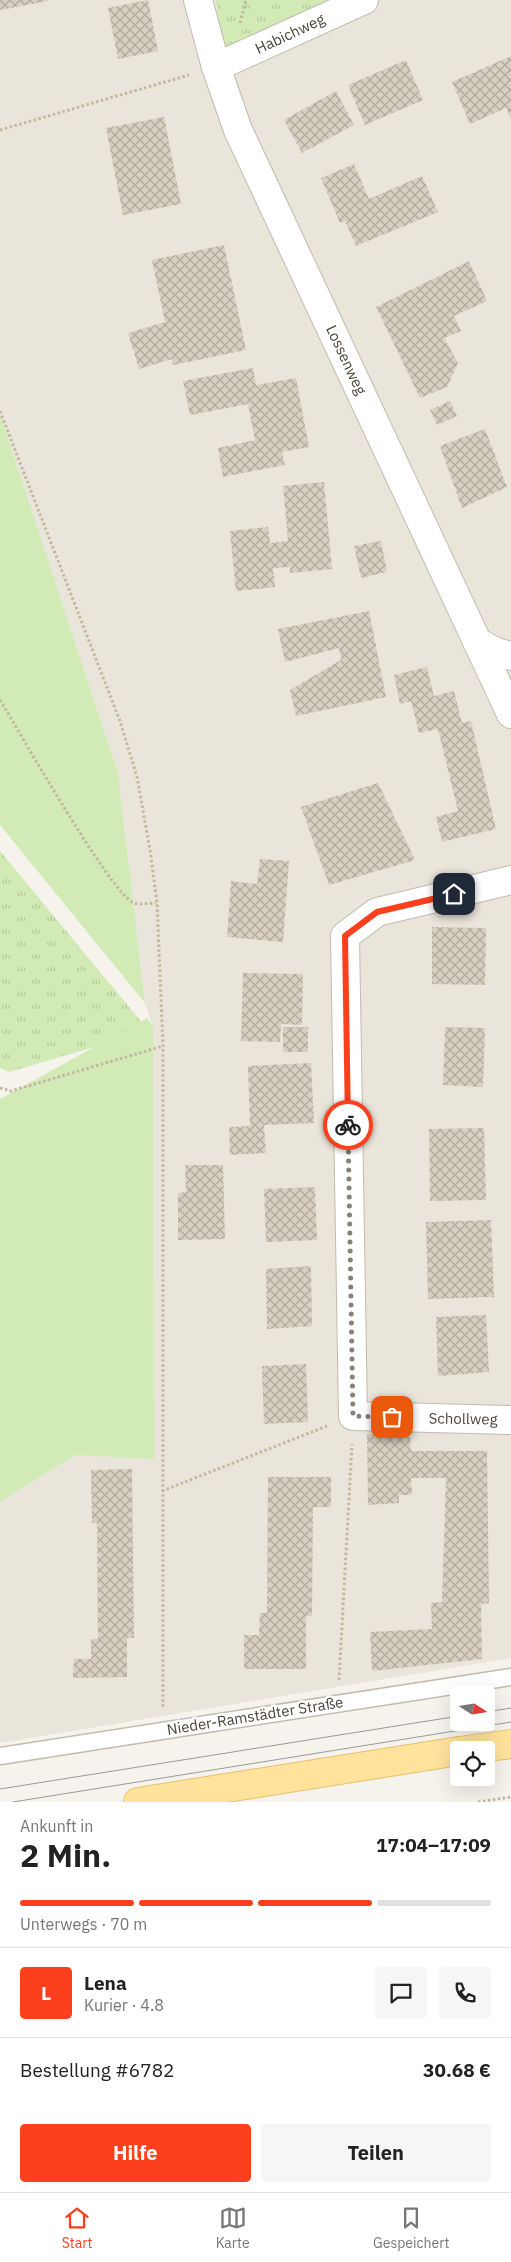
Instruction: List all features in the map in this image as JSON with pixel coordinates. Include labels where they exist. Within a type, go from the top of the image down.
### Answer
[{"type":"main road","points":[[495,1746],[511,1744]]},
{"type":"main road","points":[[138,1802],[450,1752]]},
{"type":"street","name":"Lossenweg","points":[[198,0],[216,67],[238,130],[511,714]]},
{"type":"street","name":"Habichweg","points":[[216,67],[364,0]]},
{"type":"street","points":[[477,642],[496,652],[511,656]]},
{"type":"street","points":[[353,1416],[345,936],[377,912],[511,880]]},
{"type":"street","name":"Schollweg","points":[[353,1416],[511,1420]]},
{"type":"lane","name":"Nieder-Ramstädter Straße","points":[[0,1756],[511,1677]]},
{"type":"path","points":[[0,130],[216,67]]},
{"type":"path","points":[[0,410],[120,721],[137,777],[150,850],[156,903],[163,1046],[163,1730]]},
{"type":"path","points":[[0,700],[96,858],[123,895],[134,903],[156,903]]},
{"type":"path","points":[[0,1088],[11,1092],[163,1046]]},
{"type":"path","points":[[162,1491],[353,1416],[338,1704]]},
{"type":"path","points":[[478,1802],[511,1797]]},
{"type":"shaded area","points":[[0,0],[511,0],[511,1658],[0,1743],[0,1502],[75,1455],[154,1458],[153,1026],[145,1003],[118,773],[0,414]]},
{"type":"green space","points":[[216,0],[338,0],[223,52]]},
{"type":"green space","points":[[0,414],[118,773],[145,1003],[0,825]]},
{"type":"green space","points":[[0,851],[149,1031],[9,1072],[0,1068]]},
{"type":"green space","points":[[147,1018],[153,1026],[154,1459],[75,1455],[0,1502],[0,1099]]},
{"type":"building","points":[[0,0],[48,0],[48,1],[0,10]]},
{"type":"building","points":[[148,0],[158,51],[118,59],[108,8]]},
{"type":"building","points":[[511,56],[511,120],[506,108],[470,124],[452,82]]},
{"type":"building","points":[[406,60],[423,100],[365,125],[348,85]]},
{"type":"building","points":[[336,91],[354,125],[302,153],[284,120]]},
{"type":"building","points":[[164,117],[181,204],[123,215],[106,128]]},
{"type":"building","points":[[354,164],[369,199],[422,176],[438,212],[356,246],[345,221],[340,223],[321,178]]},
{"type":"building","points":[[224,245],[246,350],[173,365],[172,359],[139,369],[128,333],[165,322],[152,260]]},
{"type":"building","points":[[469,261],[487,301],[454,316],[461,331],[444,338],[458,363],[447,387],[420,398],[376,307]]},
{"type":"building","points":[[253,368],[256,385],[296,378],[309,447],[282,452],[285,465],[223,477],[218,448],[255,440],[248,404],[190,415],[183,381]]},
{"type":"building","points":[[450,401],[457,416],[437,425],[430,410]]},
{"type":"building","points":[[485,429],[507,487],[462,508],[440,446]]},
{"type":"building","points":[[324,482],[332,569],[290,573],[290,567],[273,568],[275,587],[236,591],[230,531],[268,527],[270,543],[288,541],[283,486]]},
{"type":"building","points":[[381,541],[387,572],[361,578],[354,546]]},
{"type":"building","points":[[369,611],[386,697],[296,716],[290,690],[341,660],[339,648],[285,662],[278,629]]},
{"type":"building","points":[[427,667],[434,696],[454,691],[462,723],[471,721],[496,829],[442,842],[436,817],[458,811],[438,729],[419,733],[411,701],[400,704],[394,675]]},
{"type":"building","points":[[378,783],[415,860],[329,885],[301,807]]},
{"type":"building","points":[[260,859],[289,861],[283,942],[227,937],[231,881],[257,884]]},
{"type":"building","points":[[432,927],[486,928],[485,985],[432,984]]},
{"type":"building","points":[[243,973],[303,974],[302,1025],[281,1024],[280,1042],[241,1041]]},
{"type":"building","points":[[283,1027],[308,1027],[308,1052],[283,1052]]},
{"type":"building","points":[[445,1027],[485,1028],[483,1087],[443,1085]]},
{"type":"building","points":[[311,1063],[314,1123],[264,1125],[266,1153],[230,1155],[229,1127],[250,1126],[248,1066]]},
{"type":"building","points":[[484,1128],[486,1200],[430,1201],[429,1129]]},
{"type":"building","points":[[185,1165],[223,1165],[225,1239],[178,1240],[178,1193],[186,1192]]},
{"type":"building","points":[[315,1187],[317,1240],[266,1242],[264,1189]]},
{"type":"building","points":[[491,1220],[494,1297],[428,1299],[426,1222]]},
{"type":"building","points":[[311,1266],[312,1326],[267,1329],[266,1269]]},
{"type":"building","points":[[486,1315],[489,1372],[438,1376],[436,1317]]},
{"type":"building","points":[[306,1364],[308,1422],[264,1424],[262,1366]]},
{"type":"building","points":[[367,1434],[410,1434],[411,1451],[487,1451],[489,1603],[481,1604],[482,1659],[372,1671],[370,1632],[432,1629],[431,1603],[442,1602],[446,1478],[411,1478],[412,1495],[399,1495],[399,1503],[368,1505]]},
{"type":"building","points":[[132,1469],[134,1638],[127,1638],[127,1677],[73,1678],[74,1659],[91,1659],[91,1639],[98,1639],[97,1523],[92,1523],[91,1470]]},
{"type":"building","points":[[268,1477],[331,1477],[331,1507],[313,1507],[312,1616],[306,1616],[306,1669],[244,1669],[244,1635],[259,1635],[260,1613],[267,1613]]},
{"type":"tram line","points":[[495,1711],[511,1708]]},
{"type":"tram line","points":[[0,1789],[450,1717]]},
{"type":"tram line","points":[[13,1802],[511,1722]]},
{"type":"way so far","points":[[348,1125],[353,1416],[392,1417]]},
{"type":"route","points":[[348,1125],[345,936],[377,912],[454,894]]}]
